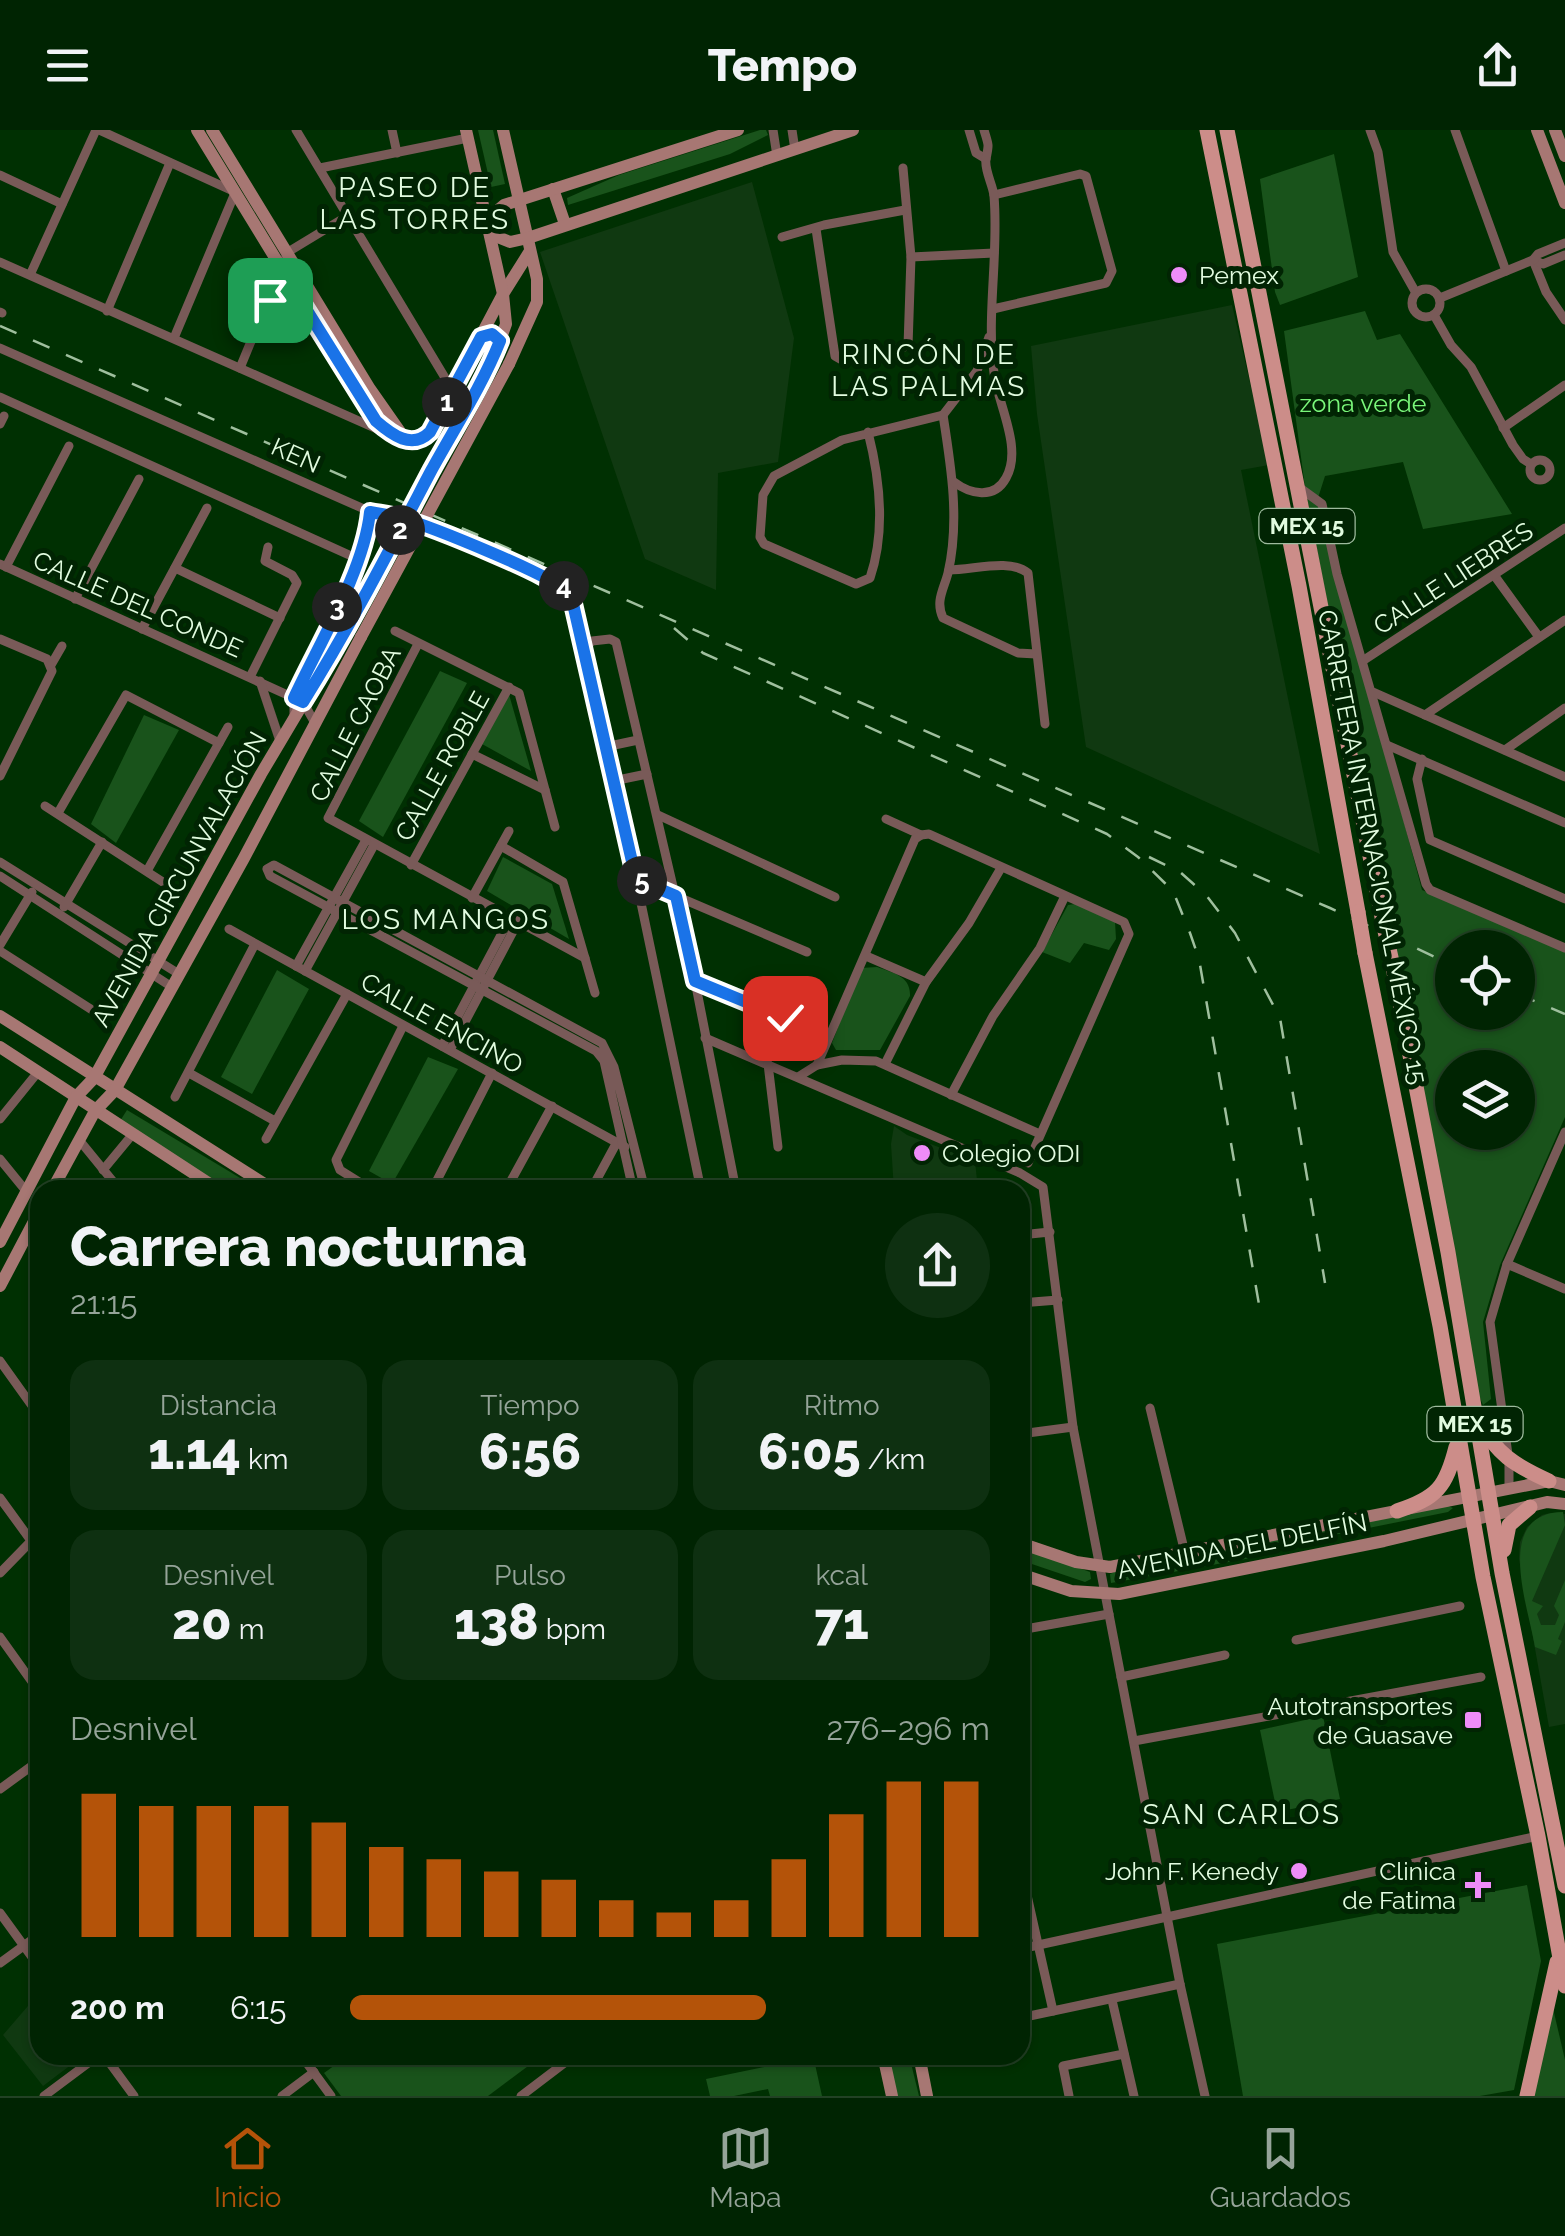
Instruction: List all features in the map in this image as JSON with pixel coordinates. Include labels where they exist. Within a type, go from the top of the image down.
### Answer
[{"type":"main road","name":"CARRETERA INTERNACIONAL MÉXICO 15","points":[[1207,130],[1299,586],[1358,912],[1440,1326],[1469,1498],[1565,1986]]},
{"type":"main road","name":"CARRETERA INTERNACIONAL MÉXICO 15","points":[[1228,130],[1448,1252],[1502,1573],[1565,1886]]},
{"type":"main road","points":[[1473,1414],[1492,1445],[1509,1462],[1557,1483]]},
{"type":"main road","points":[[1397,1511],[1429,1498],[1441,1487],[1449,1474],[1458,1438]]},
{"type":"main road","points":[[1502,1573],[1505,1532],[1516,1516],[1530,1507]]},
{"type":"main road","points":[[1527,2096],[1559,1954]]},
{"type":"street","points":[[30,275],[98,130],[170,163],[241,189]]},
{"type":"street","points":[[197,130],[288,252],[370,389],[407,440]]},
{"type":"street","points":[[213,130],[281,269],[376,421],[392,435]]},
{"type":"street","points":[[296,130],[453,392]]},
{"type":"street","points":[[392,130],[397,153]]},
{"type":"street","name":"AVENIDA CIRCUNVALACIÓN","points":[[58,1180],[95,1111],[114,1090],[316,725],[509,364],[536,302],[537,278],[503,130]]},
{"type":"street","points":[[489,229],[498,209],[518,200],[738,130]]},
{"type":"street","points":[[772,130],[777,156]]},
{"type":"street","points":[[792,130],[796,150]]},
{"type":"street","points":[[0,262],[392,435],[407,440],[424,438],[453,392],[529,244],[565,224],[853,130]]},
{"type":"street","points":[[969,130],[976,153],[986,159]]},
{"type":"street","points":[[954,482],[976,493],[989,492],[1006,479],[1013,458],[994,373],[994,195],[986,159],[990,148],[984,130]]},
{"type":"street","points":[[1370,130],[1378,152],[1393,252],[1416,292]]},
{"type":"street","points":[[1456,130],[1506,271]]},
{"type":"street","points":[[320,168],[467,134],[503,294],[506,324],[499,343]]},
{"type":"street","points":[[1565,156],[1558,134],[1540,137],[1565,203]]},
{"type":"street","points":[[106,310],[170,163]]},
{"type":"street","points":[[816,229],[834,356],[842,360],[908,346],[910,216],[906,210],[903,168]]},
{"type":"street","points":[[993,310],[1106,283],[1112,271],[1086,176],[1080,174],[994,195]]},
{"type":"street","points":[[0,175],[62,204]]},
{"type":"street","points":[[174,338],[241,189]]},
{"type":"street","points":[[554,189],[565,224]]},
{"type":"street","points":[[782,237],[906,210]]},
{"type":"street","points":[[240,368],[288,252],[349,214]]},
{"type":"street","points":[[489,229],[510,242],[529,244]]},
{"type":"street","points":[[1416,292],[1414,310],[1425,317],[1434,315],[1445,296],[1533,260],[1565,242]]},
{"type":"street","points":[[911,256],[994,253]]},
{"type":"street","points":[[1533,260],[1544,264],[1565,255]]},
{"type":"street","points":[[1533,260],[1546,292],[1565,320]]},
{"type":"street","points":[[1416,292],[1430,288],[1445,296]]},
{"type":"street","points":[[1434,315],[1451,345],[1471,367],[1523,460],[1531,464]]},
{"type":"street","points":[[868,432],[881,526],[870,578],[856,584],[764,544],[760,537],[763,495],[774,476],[827,446],[868,432],[942,415],[977,371],[991,332]]},
{"type":"street","points":[[481,337],[492,334],[499,343]]},
{"type":"street","name":"AVENIDA CIRCUNVALACIÓN","points":[[32,1180],[76,1097],[94,1078],[160,961],[294,718],[298,700],[346,631],[499,343]]},
{"type":"street","name":"KEN","points":[[0,348],[370,512],[401,518],[565,587],[571,595],[584,650]]},
{"type":"street","points":[[977,371],[986,368],[994,373]]},
{"type":"street","points":[[1503,428],[1565,385]]},
{"type":"street","points":[[0,397],[358,559]]},
{"type":"street","points":[[942,415],[954,482],[949,570],[938,605],[942,618],[1018,654],[1036,654]]},
{"type":"street","points":[[3,566],[69,446]]},
{"type":"street","points":[[75,599],[139,478]]},
{"type":"street","points":[[1300,488],[1322,504],[1337,574],[1426,884],[1430,890],[1565,948]]},
{"type":"street","points":[[142,629],[206,508]]},
{"type":"street","points":[[298,700],[368,535],[370,512]]},
{"type":"street","name":"CALLE LIEBRES","points":[[1364,660],[1565,528]]},
{"type":"street","points":[[268,547],[265,561],[297,579],[255,679],[280,740]]},
{"type":"street","points":[[949,570],[1010,564],[1028,573],[1045,724]]},
{"type":"street","name":"CALLE DEL CONDE","points":[[3,566],[255,679]]},
{"type":"street","points":[[175,568],[280,618]]},
{"type":"street","points":[[1494,576],[1538,637]]},
{"type":"street","points":[[1425,715],[1565,620]]},
{"type":"street","name":"CALLE CAOBA","points":[[395,632],[508,687]]},
{"type":"street","points":[[699,1180],[584,650],[592,641],[610,638],[616,642],[695,981],[734,1180]]},
{"type":"street","points":[[0,639],[46,659],[52,671],[0,776]]},
{"type":"street","name":"CALLE CAOBA","points":[[370,843],[331,821],[330,812],[418,644]]},
{"type":"street","points":[[50,665],[62,646]]},
{"type":"street","points":[[255,679],[298,700],[316,725]]},
{"type":"street","points":[[508,687],[523,700],[555,826]]},
{"type":"street","name":"CALLE ROBLE","points":[[412,865],[508,687]]},
{"type":"street","points":[[1373,692],[1565,777]]},
{"type":"street","points":[[58,814],[126,695],[219,742]]},
{"type":"street","points":[[1505,750],[1565,708]]},
{"type":"street","points":[[147,871],[228,727]]},
{"type":"street","points":[[605,747],[638,740]]},
{"type":"street","points":[[1387,745],[1565,823]]},
{"type":"street","points":[[472,754],[546,790]]},
{"type":"street","points":[[1422,759],[1416,779],[1430,840],[1565,899]]},
{"type":"street","points":[[613,781],[647,774]]},
{"type":"street","points":[[45,806],[170,886]]},
{"type":"street","points":[[658,815],[835,898]]},
{"type":"street","points":[[886,820],[929,834],[1124,922],[1129,934],[1028,1164]]},
{"type":"street","points":[[472,898],[508,831]]},
{"type":"street","points":[[817,1065],[915,839],[921,834]]},
{"type":"street","points":[[60,913],[102,842]]},
{"type":"street","points":[[301,968],[370,843],[585,958]]},
{"type":"street","points":[[501,846],[563,882],[595,993]]},
{"type":"street","points":[[0,862],[60,913],[152,974],[176,980]]},
{"type":"street","points":[[630,1180],[601,1056],[480,984],[339,899],[274,865],[266,869],[270,876],[333,910],[480,984],[602,1044],[614,1067],[643,1180]]},
{"type":"street","points":[[885,1064],[926,982],[1001,868]]},
{"type":"street","points":[[0,876],[66,903],[160,961],[176,980]]},
{"type":"street","points":[[636,879],[807,952]]},
{"type":"street","points":[[33,890],[0,948],[100,1015]]},
{"type":"street","points":[[951,1095],[993,1016],[1040,948],[1066,896]]},
{"type":"street","points":[[446,1048],[514,920]]},
{"type":"street","name":"CALLE ENCINO","points":[[228,929],[636,1152]]},
{"type":"street","points":[[175,1097],[255,944]]},
{"type":"street","points":[[126,956],[132,946]]},
{"type":"street","points":[[866,956],[926,982]]},
{"type":"street","points":[[695,981],[785,1018]]},
{"type":"street","points":[[266,1138],[346,994]]},
{"type":"street","points":[[0,1016],[258,1180]]},
{"type":"street","points":[[356,1180],[340,1170],[336,1160],[403,1026]]},
{"type":"street","points":[[705,1038],[1020,1173],[1043,1187],[1074,1427],[1202,2094]]},
{"type":"street","points":[[0,1047],[202,1180]]},
{"type":"street","points":[[798,1077],[817,1065],[857,1058],[885,1064],[1040,1134]]},
{"type":"street","points":[[768,1064],[778,1147]]},
{"type":"street","points":[[0,1119],[38,1072]]},
{"type":"street","points":[[188,1073],[275,1122]]},
{"type":"street","points":[[437,1180],[492,1074]]},
{"type":"street","points":[[511,1180],[552,1106]]},
{"type":"street","points":[[1509,1489],[1509,1462],[1490,1332],[1508,1264],[1565,1132]]},
{"type":"street","points":[[104,1170],[132,1135]]},
{"type":"street","points":[[80,1142],[112,1180]]},
{"type":"street","points":[[597,1180],[620,1144]]},
{"type":"street","points":[[0,1158],[26,1191]]},
{"type":"street","name":"AVENIDA CIRCUNVALACIÓN","points":[[0,1242],[30,1183]]},
{"type":"street","points":[[0,1286],[30,1231]]},
{"type":"street","points":[[1030,1234],[1050,1232]]},
{"type":"street","points":[[1508,1264],[1565,1289]]},
{"type":"street","points":[[1030,1302],[1058,1300]]},
{"type":"street","points":[[0,1361],[30,1403]]},
{"type":"street","points":[[1150,1408],[1185,1553]]},
{"type":"street","points":[[1030,1433],[1074,1427]]},
{"type":"street","points":[[1469,1498],[1557,1483]]},
{"type":"street","points":[[0,1498],[30,1537]]},
{"type":"street","name":"AVENIDA DEL DELFÍN","points":[[1030,1545],[1100,1568],[1469,1498]]},
{"type":"street","points":[[1474,1521],[1547,1502],[1565,1504]]},
{"type":"street","name":"AVENIDA DEL DELFÍN","points":[[1030,1577],[1071,1591],[1105,1595],[1474,1521]]},
{"type":"street","points":[[0,1573],[30,1542]]},
{"type":"street","points":[[1296,1640],[1460,1606]]},
{"type":"street","points":[[1030,1628],[1109,1614]]},
{"type":"street","points":[[0,1637],[30,1679]]},
{"type":"street","points":[[1121,1677],[1225,1655]]},
{"type":"street","points":[[1134,1741],[1481,1677]]},
{"type":"street","points":[[2,1784],[30,1766]]},
{"type":"street","points":[[1030,1947],[1538,1836]]},
{"type":"street","points":[[0,1913],[30,1954]]},
{"type":"street","points":[[1030,1913],[1053,2011]]},
{"type":"street","points":[[0,1962],[30,1942]]},
{"type":"street","points":[[1030,2016],[1180,1984]]},
{"type":"street","points":[[1112,2000],[1134,2096]]},
{"type":"street","points":[[1069,2096],[1064,2066],[1124,2054]]},
{"type":"street","points":[[44,2096],[88,2065]]},
{"type":"street","points":[[110,2065],[134,2096]]},
{"type":"street","points":[[309,2065],[331,2096]]},
{"type":"street","points":[[524,2095],[563,2065]]},
{"type":"street","points":[[885,2065],[892,2096]]},
{"type":"street","points":[[921,2065],[927,2096]]},
{"type":"street","points":[[282,2096],[314,2072]]},
{"type":"shaded area","points":[[752,182],[794,338],[778,462],[718,473],[716,590],[645,559],[540,252]]},
{"type":"shaded area","points":[[1232,305],[1269,465],[1241,470],[1320,854],[1086,747],[1037,414],[1031,346]]},
{"type":"shaded area","name":"Colegio ODI","points":[[894,1126],[907,1135],[975,1161],[977,1180],[893,1180]]},
{"type":"shaded area","points":[[1550,1513],[1565,1514],[1565,1724],[1549,1727],[1519,1559],[1520,1542],[1527,1527]]},
{"type":"shaded area","points":[[30,2004],[30,2065],[71,2065],[43,2086],[3,2035]]},
{"type":"green space","points":[[478,130],[493,130],[505,184],[491,187]]},
{"type":"green space","points":[[766,130],[768,135],[730,154],[568,205],[567,198],[619,175]]},
{"type":"green space","points":[[1334,154],[1358,277],[1280,305],[1260,179]]},
{"type":"green space","name":"zona verde","points":[[1365,311],[1377,340],[1400,334],[1512,514],[1423,529],[1403,462],[1325,476],[1318,498],[1422,890],[1516,930],[1435,930],[1435,1030],[1535,1030],[1535,938],[1565,951],[1565,1117],[1500,1265],[1483,1322],[1491,1399],[1483,1405],[1478,1393],[1305,487],[1284,331]]},
{"type":"green space","points":[[440,671],[467,683],[383,837],[359,821]]},
{"type":"green space","points":[[508,691],[531,771],[482,744]]},
{"type":"green space","points":[[144,715],[179,730],[116,843],[91,824]]},
{"type":"green space","points":[[503,857],[552,884],[569,939],[487,891]]},
{"type":"green space","points":[[1075,904],[1115,922],[1116,939],[1109,950],[1084,943],[1070,963],[1042,952],[1068,905]]},
{"type":"green space","points":[[877,967],[904,980],[910,996],[880,1050],[836,1050],[832,1043],[861,968]]},
{"type":"green space","points":[[277,970],[309,989],[252,1094],[221,1077]]},
{"type":"green space","points":[[428,1057],[458,1069],[394,1180],[385,1180],[369,1171]]},
{"type":"green space","points":[[127,1110],[243,1180],[213,1180],[120,1121]]},
{"type":"green space","points":[[1453,1508],[1448,1512],[1294,1543],[1251,1558],[1111,1583],[1110,1574],[1115,1572]]},
{"type":"green space","points":[[1563,1512],[1565,1525],[1532,1601],[1543,1606],[1537,1614],[1541,1625],[1555,1625],[1559,1615],[1554,1606],[1565,1580],[1565,1622],[1556,1655],[1535,1647],[1520,1564],[1528,1528],[1541,1516]]},
{"type":"green space","points":[[1030,1551],[1090,1572],[1091,1579],[1085,1582],[1030,1563]]},
{"type":"green space","points":[[1323,1716],[1340,1799],[1277,1812],[1260,1730]]},
{"type":"green space","points":[[1527,1885],[1541,1961],[1514,2090],[1480,2096],[1243,2096],[1217,1944]]},
{"type":"green space","points":[[1552,2004],[1565,2060],[1565,2096],[1529,2096]]},
{"type":"green space","points":[[335,2065],[530,2065],[488,2096],[341,2096],[324,2073]]},
{"type":"green space","points":[[774,2065],[815,2065],[822,2096],[770,2096],[768,2089],[710,2096],[706,2079]]},
{"type":"green space","points":[[890,2065],[911,2065],[919,2096],[897,2096]]},
{"type":"railway","points":[[0,326],[1435,957]]},
{"type":"railway","points":[[674,628],[703,653],[1107,834],[1173,891],[1199,959],[1261,1316]]},
{"type":"railway","points":[[1149,857],[1180,872],[1206,895],[1235,933],[1280,1018],[1325,1283]]},
{"type":"railway","points":[[1535,1001],[1565,1014]]},
{"type":"place","name":"Pemex","points":[[1179,275]]},
{"type":"place","name":"Colegio ODI","points":[[922,1153]]},
{"type":"place","name":"Autotransportes de Guasave","points":[[1473,1720]]},
{"type":"place","name":"John F. Kenedy","points":[[1299,1871]]},
{"type":"place","name":"Clinica de Fatima","points":[[1478,1885]]},
{"type":"district","name":"PASEO DE LAS TORRES","points":[[415,203]]},
{"type":"district","name":"RINCÓN DE LAS PALMAS","points":[[929,370]]},
{"type":"district","name":"LOS MANGOS","points":[[446,919]]},
{"type":"district","name":"SAN CARLOS","points":[[1242,1814]]},
{"type":"route","points":[[270,300],[281,269],[376,421],[392,435],[407,440],[424,438],[430,432],[481,337],[492,334],[500,341],[448,441],[397,536],[346,631],[330,661],[303,702],[294,698],[368,535],[370,512],[401,518],[474,547],[547,577],[565,587],[571,595],[636,879],[676,896],[695,981],[785,1018]]}]
